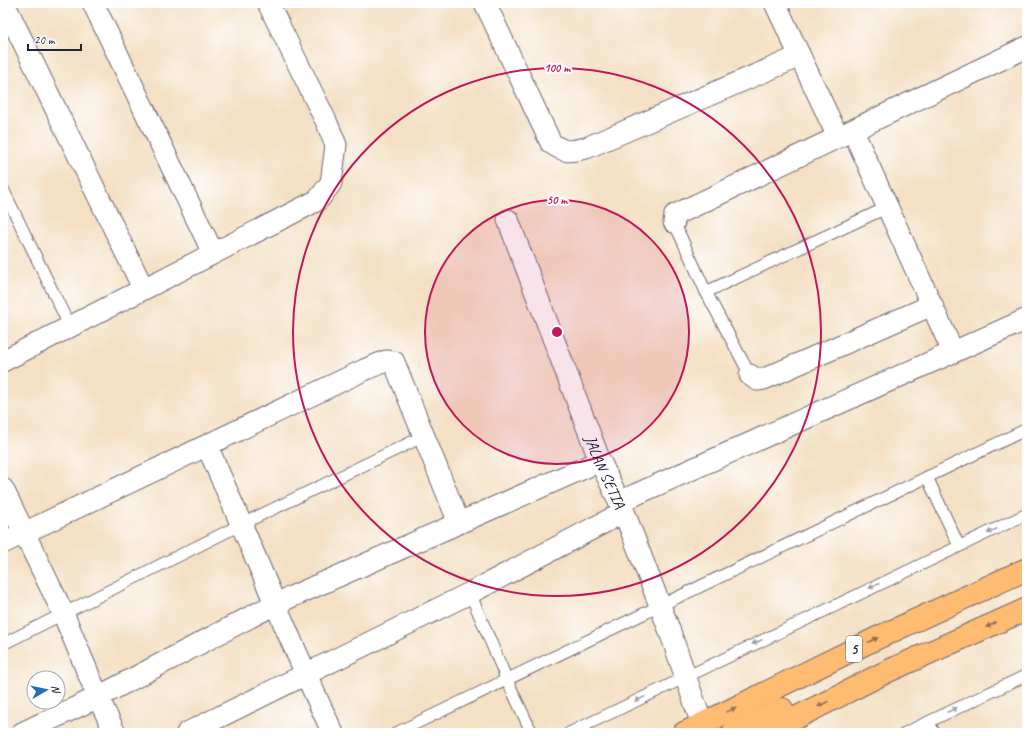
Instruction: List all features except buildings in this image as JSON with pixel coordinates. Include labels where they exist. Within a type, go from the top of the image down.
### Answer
[{"type":"highway","name":"5","points":[[700,730],[875,639],[1027,569]]},
{"type":"highway","points":[[997,583],[1027,579]]},
{"type":"highway","name":"5","points":[[766,733],[886,672],[1027,609]]},
{"type":"highway","points":[[733,733],[835,682],[886,672]]},
{"type":"street","points":[[4,3],[143,288]]},
{"type":"street","points":[[93,3],[213,253]]},
{"type":"street","points":[[3,360],[318,200],[331,183],[336,145],[326,121],[268,3]]},
{"type":"street","points":[[485,3],[551,143],[562,150],[586,148],[800,56]]},
{"type":"street","points":[[775,3],[800,56],[888,207],[953,352]]},
{"type":"street","points":[[674,222],[675,215],[1027,47]]},
{"type":"street","name":"JALAN SETIA","points":[[508,220],[600,460],[622,507],[660,606],[686,676],[700,730]]},
{"type":"street","points":[[750,375],[757,380],[764,379],[932,305]]},
{"type":"street","points":[[187,733],[470,593],[622,507],[953,352],[1027,319]]},
{"type":"street","points":[[3,543],[364,370],[389,361],[394,362],[459,523]]},
{"type":"street","points":[[207,446],[242,524],[305,674],[333,733]]},
{"type":"street","points":[[22,733],[98,697],[275,604],[600,460]]},
{"type":"street","points":[[3,489],[63,613],[98,697],[115,733]]},
{"type":"lane","points":[[3,189],[70,327]]},
{"type":"lane","points":[[706,292],[888,207]]},
{"type":"lane","points":[[674,222],[706,292],[750,375]]},
{"type":"lane","points":[[396,733],[1027,429]]},
{"type":"lane","points":[[3,644],[242,524],[424,436]]},
{"type":"lane","points":[[927,477],[960,546]]},
{"type":"lane","points":[[569,733],[1027,514]]},
{"type":"lane","points":[[470,593],[507,680],[532,733]]},
{"type":"lane","points":[[905,733],[1027,675]]},
{"type":"lane","points":[[928,722],[934,733]]}]
